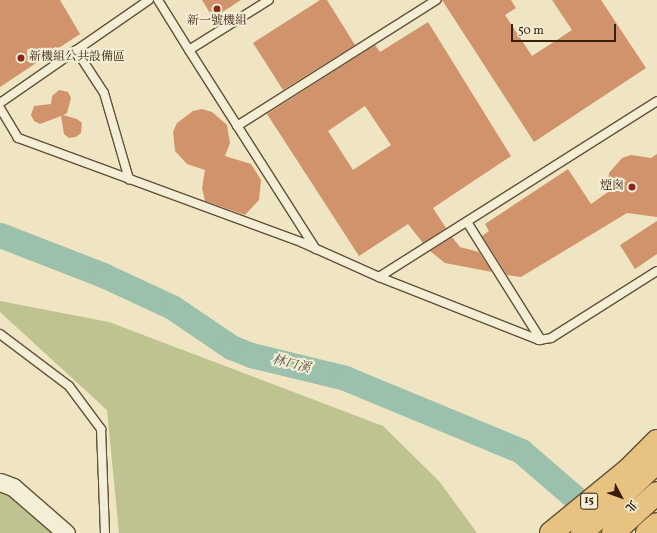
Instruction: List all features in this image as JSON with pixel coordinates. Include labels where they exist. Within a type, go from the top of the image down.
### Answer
[{"type":"main road","name":"15","points":[[551,533],[628,470],[657,441]]},
{"type":"main road","points":[[582,533],[657,462]]},
{"type":"main road","points":[[613,533],[657,493]]},
{"type":"main road","points":[[647,533],[657,524]]},
{"type":"street","points":[[0,482],[13,487],[66,533]]},
{"type":"lane","points":[[0,103],[149,0]]},
{"type":"lane","points":[[158,0],[316,249]]},
{"type":"lane","points":[[189,50],[269,0]]},
{"type":"lane","points":[[237,126],[436,0]]},
{"type":"lane","points":[[76,50],[104,93],[129,179]]},
{"type":"lane","points":[[379,277],[657,101]]},
{"type":"lane","points":[[0,108],[18,138],[316,249],[379,277],[541,340],[551,338],[657,270]]},
{"type":"lane","points":[[467,222],[541,340]]},
{"type":"lane","points":[[0,334],[69,386],[102,429],[105,533]]},
{"type":"green space","points":[[0,301],[109,322],[383,426],[439,481],[477,533],[119,533],[107,410],[0,312]]},
{"type":"green space","points":[[0,486],[64,533],[0,533]]},
{"type":"building","name":"新機組公共設備區","points":[[0,0],[60,0],[80,34],[0,87]]},
{"type":"building","name":"新一號機組","points":[[202,0],[241,0],[213,18]]},
{"type":"building","points":[[320,0],[327,0],[355,45],[283,90],[253,43]]},
{"type":"building","points":[[442,0],[511,0],[516,8],[505,15],[532,56],[572,30],[552,0],[601,0],[646,68],[534,142]]},
{"type":"building","points":[[428,22],[511,156],[433,208],[446,228],[423,243],[408,224],[359,256],[267,114],[375,45],[380,52]],"holes":[[[365,106],[391,145],[353,170],[328,131]]]},
{"type":"building","points":[[59,90],[68,92],[71,98],[67,113],[63,115],[77,119],[82,123],[81,133],[76,137],[69,138],[64,134],[61,116],[40,124],[34,121],[31,115],[34,106],[51,104],[52,96]]},
{"type":"building","points":[[202,109],[212,112],[227,125],[230,143],[225,156],[251,164],[261,180],[259,200],[245,215],[205,201],[202,188],[205,170],[187,164],[175,151],[173,132],[177,123],[193,111]]},
{"type":"building","points":[[657,154],[657,217],[627,213],[521,277],[507,275],[482,236],[489,231],[485,224],[568,169],[591,204],[608,192],[609,173],[622,158],[631,155],[651,158]]},
{"type":"building","points":[[657,221],[657,254],[635,269],[620,245]]},
{"type":"building","points":[[452,237],[460,247],[479,252],[492,272],[445,263],[430,251]]},
{"type":"waterway","name":"林口溪","points":[[0,235],[103,275],[172,307],[231,347],[251,355],[345,378],[521,451],[578,500]]},
{"type":"place","name":"新一號機組","points":[[217,9]]},
{"type":"place","name":"新機組公共設備區","points":[[21,58]]},
{"type":"place","name":"煙囪","points":[[632,187]]}]
